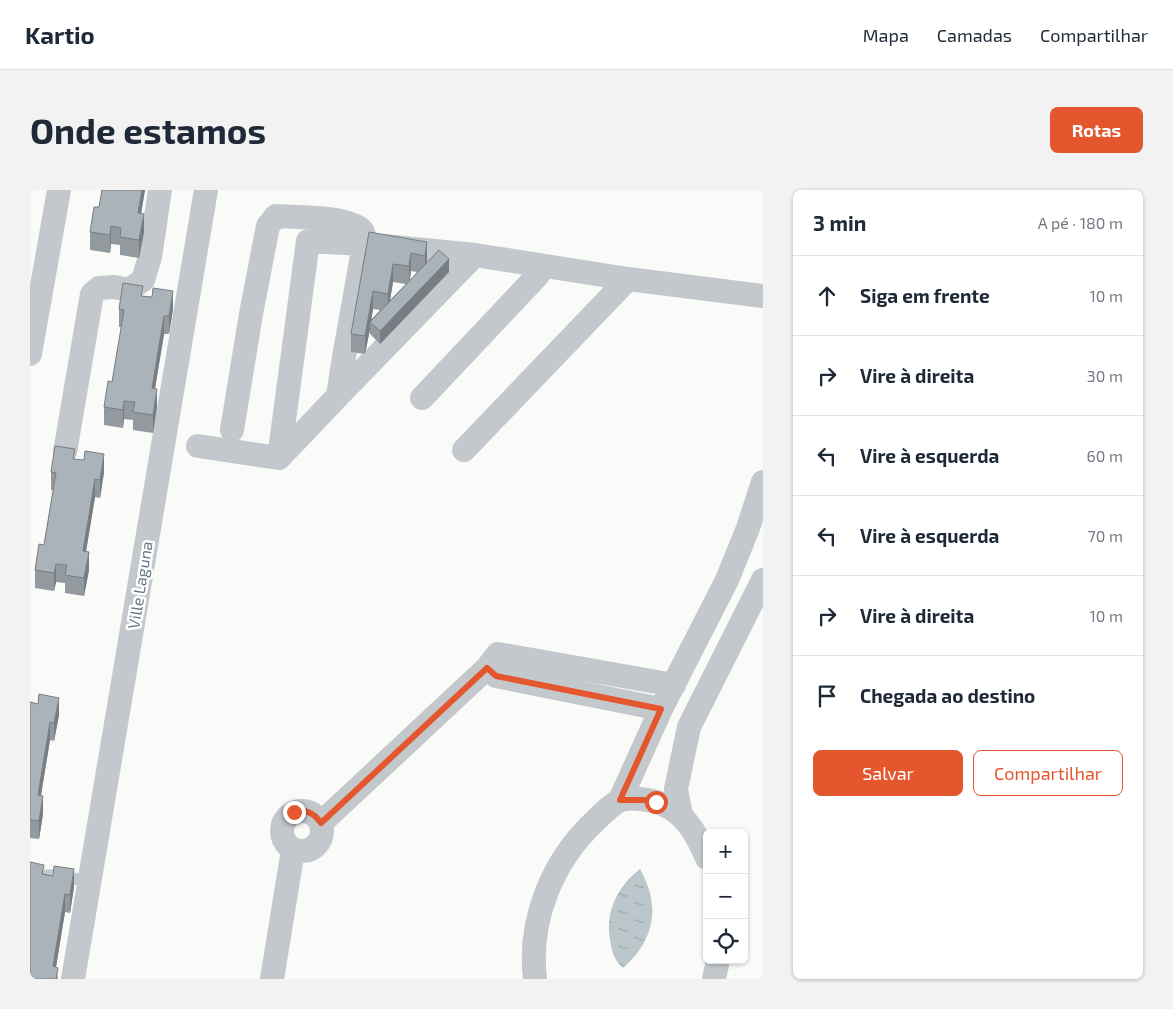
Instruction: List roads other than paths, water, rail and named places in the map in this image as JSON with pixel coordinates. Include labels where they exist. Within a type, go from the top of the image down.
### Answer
[{"type":"street","points":[[30,354],[59,190]]},
{"type":"street","points":[[66,452],[92,294],[99,288],[114,287],[129,290],[143,280],[150,257],[160,190]]},
{"type":"street","name":"Ville Laguna","points":[[73,979],[206,190]]},
{"type":"street","points":[[232,430],[268,226],[276,216],[338,220],[360,227],[364,234],[364,244],[338,396]]},
{"type":"street","points":[[279,458],[308,241],[364,244],[475,255],[763,296]]},
{"type":"street","points":[[279,458],[475,255]]},
{"type":"street","points":[[422,398],[538,275],[542,266]]},
{"type":"street","points":[[464,450],[628,278]]},
{"type":"street","points":[[198,446],[279,458]]},
{"type":"street","points":[[535,979],[534,954],[536,932],[548,888],[570,848],[585,830],[620,800],[661,709],[727,580],[756,530],[763,482]]},
{"type":"street","points":[[681,815],[676,789],[689,727],[761,585],[727,580]]},
{"type":"street","points":[[321,823],[487,668],[498,654],[674,685]]},
{"type":"street","points":[[563,689],[568,666]]},
{"type":"street","points":[[487,668],[496,676],[661,709]]},
{"type":"street","points":[[620,800],[644,800],[669,807],[681,815],[694,832],[703,850]]},
{"type":"street","points":[[294,812],[309,812],[321,823],[320,839],[316,846],[309,850],[301,852],[293,850],[282,839],[283,823],[294,812]]},
{"type":"street","points":[[272,979],[293,850]]},
{"type":"street","points":[[714,979],[717,964]]},
{"type":"lane","points":[[30,876],[62,875],[90,883]]},
{"type":"water","points":[[640,869],[651,896],[651,922],[642,946],[623,968],[612,951],[609,919],[611,909],[620,891],[625,883]]}]
